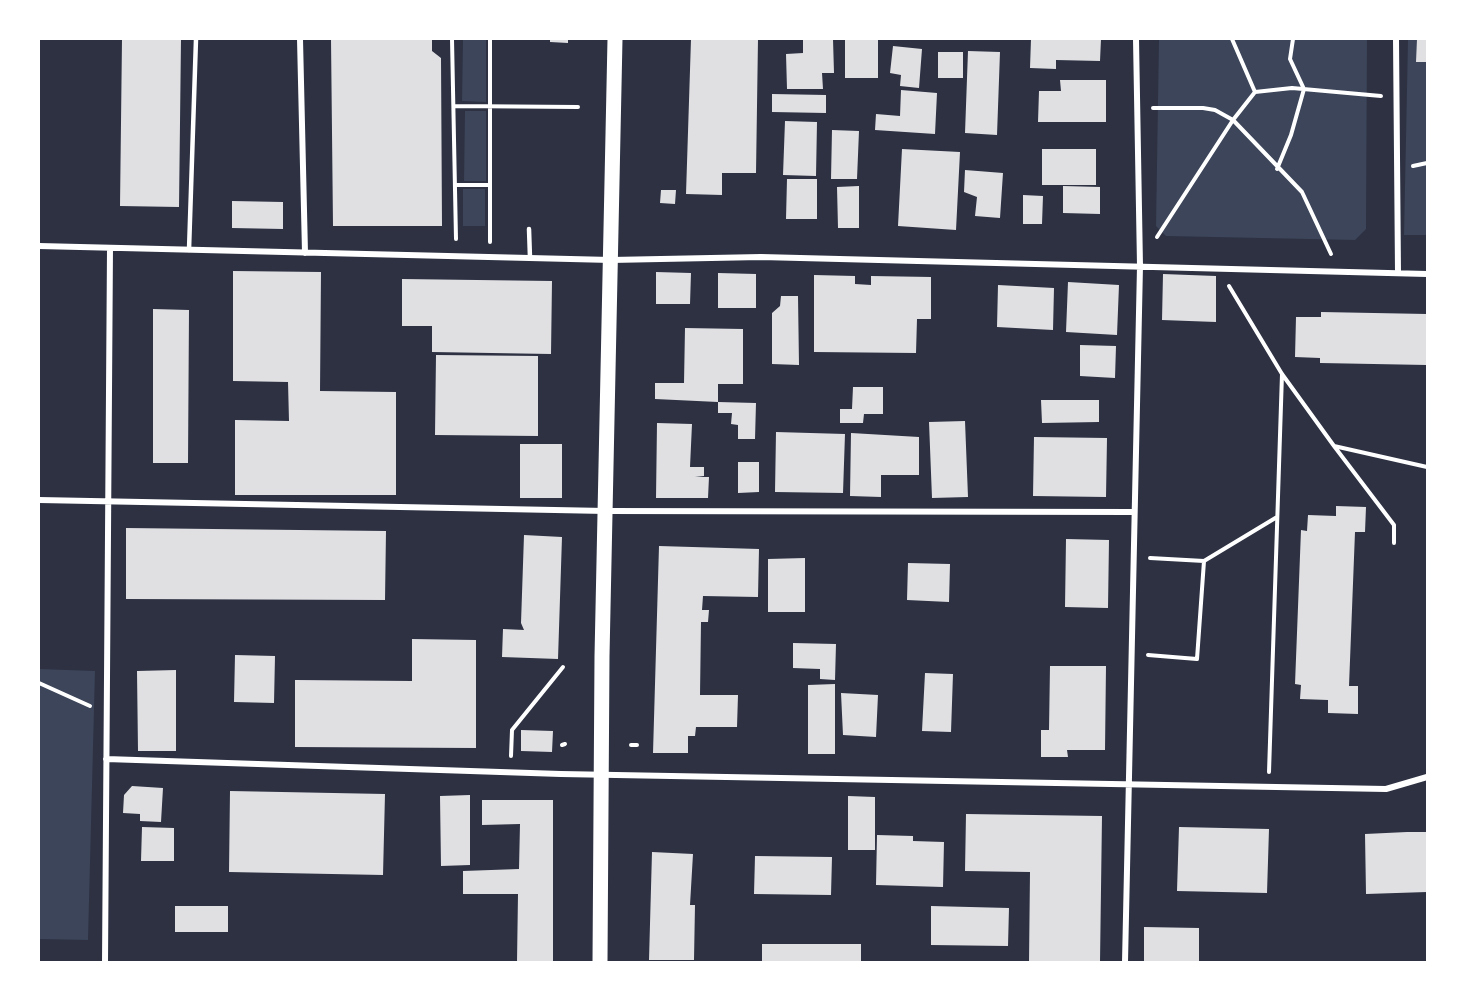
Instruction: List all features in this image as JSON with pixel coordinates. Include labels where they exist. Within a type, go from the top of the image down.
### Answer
[{"type":"main road","points":[[600,962],[615,39]]},
{"type":"street","points":[[300,39],[304,253]]},
{"type":"street","points":[[1125,962],[1127,783],[1140,266],[1137,39]]},
{"type":"street","points":[[1396,39],[1398,273]]},
{"type":"street","points":[[39,246],[611,260],[761,257],[1427,274]]},
{"type":"street","points":[[105,962],[110,248]]},
{"type":"street","points":[[39,500],[606,511],[1133,512]]},
{"type":"street","points":[[106,759],[602,775],[1386,789],[1427,777]]},
{"type":"lane","points":[[189,250],[196,39]]},
{"type":"lane","points":[[529,229],[530,258]]},
{"type":"path","points":[[452,39],[457,256]]},
{"type":"path","points":[[490,39],[490,257]]},
{"type":"path","points":[[1232,39],[1255,92]]},
{"type":"path","points":[[1277,169],[1291,135],[1304,89],[1290,59],[1293,39]]},
{"type":"path","points":[[1140,266],[1233,120],[1255,92],[1304,89],[1396,98]]},
{"type":"path","points":[[454,106],[578,107]]},
{"type":"path","points":[[1137,108],[1203,108],[1215,110],[1233,120],[1277,169],[1302,192],[1339,272]]},
{"type":"path","points":[[455,185],[490,185]]},
{"type":"path","points":[[1218,268],[1282,374],[1394,525],[1394,543]]},
{"type":"path","points":[[1268,786],[1282,374]]},
{"type":"path","points":[[1334,446],[1427,467]]},
{"type":"path","points":[[1132,557],[1204,561],[1277,517]]},
{"type":"path","points":[[1130,653],[1197,658],[1204,561]]},
{"type":"path","points":[[511,772],[512,730],[562,667]]},
{"type":"path","points":[[39,683],[108,713]]},
{"type":"path","points":[[631,745],[637,745]]},
{"type":"shaded area","points":[[463,39],[486,39],[486,102],[462,101]]},
{"type":"shaded area","points":[[1159,39],[1367,39],[1366,229],[1355,240],[1166,236],[1156,226]]},
{"type":"shaded area","points":[[1408,39],[1427,39],[1427,235],[1404,235]]},
{"type":"shaded area","points":[[465,111],[486,111],[486,181],[464,181]]},
{"type":"shaded area","points":[[463,189],[485,189],[485,226],[463,226]]},
{"type":"shaded area","points":[[39,669],[95,671],[88,940],[39,939]]},
{"type":"building","points":[[122,39],[181,39],[179,207],[120,206]]},
{"type":"building","points":[[331,39],[432,39],[432,51],[441,58],[442,226],[333,226]]},
{"type":"building","points":[[550,39],[568,39],[568,43],[550,42]]},
{"type":"building","points":[[691,39],[758,39],[756,173],[722,173],[722,195],[686,194]]},
{"type":"building","points":[[803,39],[833,39],[834,73],[822,73],[823,89],[787,89],[786,54],[803,53]]},
{"type":"building","points":[[845,39],[878,39],[878,78],[845,78]]},
{"type":"building","points":[[1031,39],[1101,39],[1100,61],[1056,60],[1056,69],[1030,68]]},
{"type":"building","points":[[1417,39],[1427,39],[1427,62],[1416,62]]},
{"type":"building","points":[[893,46],[922,49],[919,88],[900,86],[901,75],[890,73]]},
{"type":"building","points":[[968,51],[1000,52],[997,135],[965,133]]},
{"type":"building","points":[[938,52],[963,52],[963,78],[938,78]]},
{"type":"building","points":[[1060,80],[1106,80],[1106,122],[1038,122],[1039,91],[1061,91]]},
{"type":"building","points":[[901,90],[937,93],[935,134],[875,130],[876,114],[900,116]]},
{"type":"building","points":[[772,94],[826,95],[826,113],[772,112]]},
{"type":"building","points":[[785,121],[817,122],[816,176],[783,175]]},
{"type":"building","points":[[832,130],[859,131],[857,179],[831,179]]},
{"type":"building","points":[[902,149],[960,152],[956,230],[898,226]]},
{"type":"building","points":[[1042,149],[1096,149],[1096,185],[1042,185]]},
{"type":"building","points":[[965,170],[1003,173],[1000,218],[975,216],[977,197],[964,192]]},
{"type":"building","points":[[787,179],[817,179],[817,219],[786,219]]},
{"type":"building","points":[[859,186],[859,228],[838,228],[837,187]]},
{"type":"building","points":[[1063,186],[1100,187],[1100,214],[1063,213]]},
{"type":"building","points":[[661,190],[676,190],[675,204],[660,203]]},
{"type":"building","points":[[1023,195],[1043,196],[1042,224],[1023,224]]},
{"type":"building","points":[[232,201],[283,202],[283,229],[232,228]]},
{"type":"building","points":[[233,271],[321,272],[320,391],[396,392],[396,495],[235,495],[235,420],[289,421],[288,382],[233,381]]},
{"type":"building","points":[[656,272],[691,273],[690,304],[656,304]]},
{"type":"building","points":[[718,273],[756,274],[756,308],[718,308]]},
{"type":"building","points":[[1163,274],[1216,276],[1216,322],[1162,320]]},
{"type":"building","points":[[814,275],[855,276],[855,284],[871,285],[871,276],[931,277],[931,319],[917,319],[916,353],[814,352]]},
{"type":"building","points":[[402,279],[552,281],[551,354],[432,352],[432,326],[402,326]]},
{"type":"building","points":[[1068,282],[1119,285],[1117,335],[1066,332]]},
{"type":"building","points":[[998,285],[1054,288],[1053,330],[997,327]]},
{"type":"building","points":[[781,296],[798,296],[799,365],[772,364],[772,313],[780,306]]},
{"type":"building","points":[[153,309],[189,310],[188,463],[153,463]]},
{"type":"building","points":[[1321,312],[1427,314],[1427,365],[1320,363],[1320,358],[1295,357],[1296,317],[1321,317]]},
{"type":"building","points":[[685,328],[743,329],[743,384],[718,384],[718,402],[655,399],[655,383],[684,383]]},
{"type":"building","points":[[1080,345],[1116,346],[1115,378],[1080,376]]},
{"type":"building","points":[[436,355],[538,356],[538,436],[435,435]]},
{"type":"building","points":[[853,387],[883,387],[883,414],[864,414],[863,423],[840,423],[840,409],[852,409]]},
{"type":"building","points":[[1041,400],[1099,400],[1099,422],[1042,423]]},
{"type":"building","points":[[718,402],[756,403],[755,439],[738,439],[738,425],[731,424],[732,413],[718,413]]},
{"type":"building","points":[[965,421],[968,497],[932,498],[929,422]]},
{"type":"building","points":[[657,423],[692,424],[690,467],[704,467],[704,476],[695,477],[709,477],[708,498],[656,498]]},
{"type":"building","points":[[776,432],[845,434],[843,493],[775,492]]},
{"type":"building","points":[[851,433],[919,437],[919,475],[881,475],[881,497],[850,496]]},
{"type":"building","points":[[1034,437],[1107,438],[1106,497],[1033,496]]},
{"type":"building","points":[[520,444],[562,444],[562,498],[520,498]]},
{"type":"building","points":[[738,462],[759,462],[759,492],[738,493]]},
{"type":"building","points":[[1336,506],[1366,507],[1365,532],[1355,532],[1349,686],[1358,686],[1358,714],[1328,713],[1328,700],[1300,699],[1301,685],[1295,684],[1301,530],[1307,531],[1308,515],[1336,516]]},
{"type":"building","points":[[126,528],[386,531],[385,600],[126,599]]},
{"type":"building","points":[[524,535],[562,537],[558,659],[502,657],[503,629],[524,630],[521,623]]},
{"type":"building","points":[[1066,539],[1109,540],[1108,608],[1065,607]]},
{"type":"building","points":[[659,546],[759,549],[758,597],[703,596],[702,610],[709,610],[708,622],[701,622],[700,695],[738,695],[737,727],[696,727],[695,736],[688,736],[688,753],[653,753]]},
{"type":"building","points":[[805,558],[805,612],[768,612],[768,559]]},
{"type":"building","points":[[908,563],[950,564],[949,602],[907,600]]},
{"type":"building","points":[[412,639],[476,640],[476,748],[295,747],[295,680],[412,681]]},
{"type":"building","points":[[793,643],[836,644],[835,680],[820,679],[820,669],[793,668]]},
{"type":"building","points":[[235,655],[275,656],[274,703],[234,702]]},
{"type":"building","points":[[1050,666],[1106,666],[1105,750],[1067,750],[1068,757],[1041,757],[1041,730],[1049,730]]},
{"type":"building","points":[[176,670],[176,751],[138,751],[137,671]]},
{"type":"building","points":[[925,673],[953,674],[951,732],[922,731]]},
{"type":"building","points":[[835,684],[835,754],[808,754],[808,685]]},
{"type":"building","points":[[841,693],[878,695],[876,737],[843,735]]},
{"type":"building","points":[[521,730],[553,731],[552,752],[521,751]]},
{"type":"building","points":[[132,786],[163,788],[161,822],[140,821],[140,814],[123,813],[124,795]]},
{"type":"building","points":[[230,791],[385,794],[383,875],[229,872]]},
{"type":"building","points":[[470,795],[470,865],[441,866],[440,796]]},
{"type":"building","points":[[848,796],[875,797],[875,850],[848,850]]},
{"type":"building","points":[[482,800],[553,800],[553,962],[517,962],[518,894],[463,894],[463,871],[519,869],[520,824],[482,825]]},
{"type":"building","points":[[966,814],[1102,816],[1100,962],[1029,962],[1030,872],[965,871]]},
{"type":"building","points":[[142,827],[174,828],[174,861],[141,861]]},
{"type":"building","points":[[1179,827],[1269,829],[1267,893],[1177,891]]},
{"type":"building","points":[[1427,832],[1427,892],[1366,894],[1365,834]]},
{"type":"building","points":[[877,835],[913,836],[913,841],[944,842],[943,887],[876,885]]},
{"type":"building","points":[[652,852],[693,854],[690,905],[695,905],[694,960],[649,960]]},
{"type":"building","points":[[755,856],[832,857],[831,895],[754,894]]},
{"type":"building","points":[[175,906],[228,906],[228,932],[175,932]]},
{"type":"building","points":[[931,906],[1009,908],[1008,946],[931,945]]},
{"type":"building","points":[[1144,927],[1199,928],[1199,962],[1144,962]]},
{"type":"building","points":[[762,944],[861,944],[861,962],[762,962]]}]
